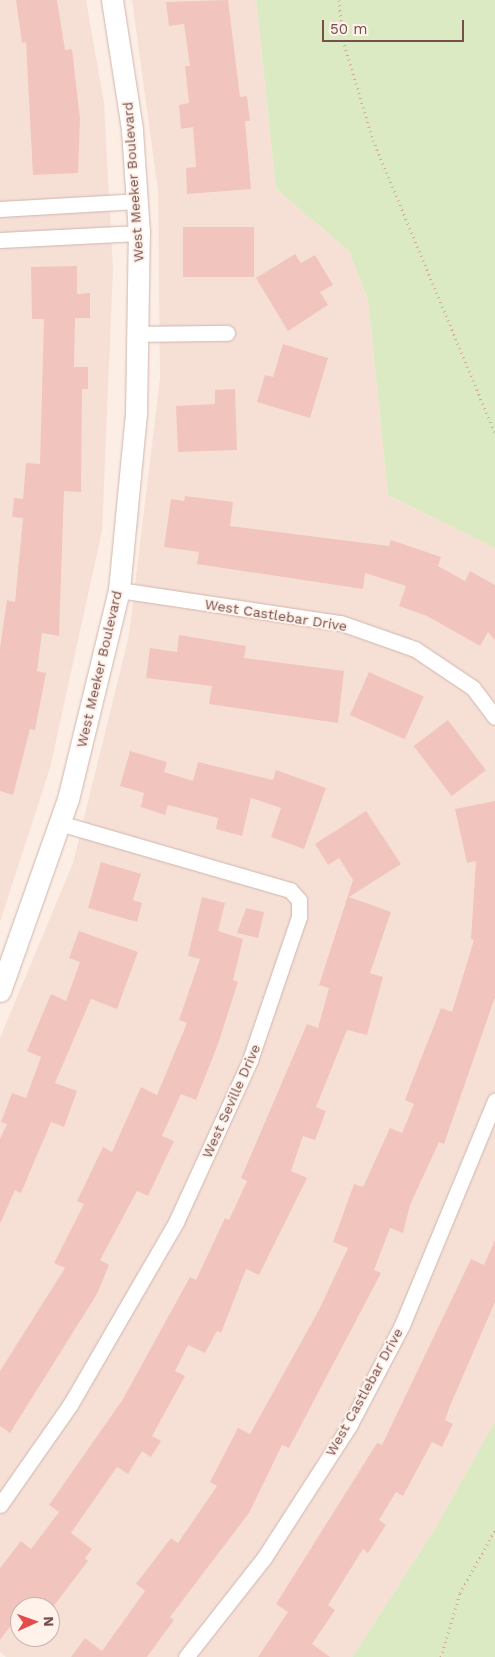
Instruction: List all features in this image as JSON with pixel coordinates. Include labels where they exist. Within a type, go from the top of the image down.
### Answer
[{"type":"street","name":"West Meeker Boulevard","points":[[1,986],[60,823],[119,590],[139,334],[139,233],[132,129],[112,0]]},
{"type":"street","points":[[0,209],[137,201]]},
{"type":"street","points":[[0,240],[139,233]]},
{"type":"street","points":[[139,334],[227,333]]},
{"type":"street","name":"West Castlebar Drive","points":[[119,590],[341,623],[415,649],[473,688],[495,717]]},
{"type":"street","name":"West Seville Drive","points":[[0,1505],[70,1405],[176,1222],[250,1060],[299,917],[299,900],[290,890],[60,823]]},
{"type":"street","name":"West Castlebar Drive","points":[[186,1657],[264,1558],[349,1426],[402,1325],[495,1100]]},
{"type":"path","points":[[339,0],[343,40],[373,140],[495,433]]},
{"type":"path","points":[[441,1657],[460,1593],[495,1530]]},
{"type":"shaded area","points":[[0,0],[86,0],[104,103],[113,270],[102,531],[50,768],[0,922]]},
{"type":"shaded area","points":[[132,0],[256,0],[276,189],[349,251],[368,300],[388,495],[495,548],[495,1421],[435,1529],[352,1657],[6,1657],[0,1652],[0,1038],[73,863],[129,635],[160,378],[158,191]]},
{"type":"green space","points":[[256,0],[495,0],[495,548],[388,495],[368,300],[349,251],[276,189]]},
{"type":"green space","points":[[495,1421],[495,1657],[352,1657],[435,1529]]},
{"type":"building","points":[[16,0],[57,0],[65,50],[72,49],[80,119],[78,173],[33,175],[26,42],[22,43]]},
{"type":"building","points":[[228,0],[240,97],[247,96],[250,121],[245,121],[251,189],[187,194],[186,168],[196,167],[193,127],[181,129],[179,105],[189,103],[185,66],[190,66],[184,24],[169,26],[166,2]]},
{"type":"building","points":[[183,227],[254,227],[254,277],[183,277]]},
{"type":"building","points":[[295,254],[301,263],[315,255],[333,285],[320,292],[328,305],[288,331],[256,278]]},
{"type":"building","points":[[77,266],[77,294],[90,293],[90,318],[75,318],[74,367],[88,367],[88,389],[82,389],[81,492],[64,491],[59,636],[42,633],[37,671],[46,673],[35,730],[30,729],[13,795],[0,791],[0,648],[7,600],[15,602],[23,518],[12,517],[14,498],[23,499],[26,463],[40,464],[44,319],[32,319],[31,267]]},
{"type":"building","points":[[283,344],[328,358],[310,418],[257,402],[265,375],[273,377]]},
{"type":"building","points":[[235,389],[237,450],[178,452],[176,406],[215,404],[215,390]]},
{"type":"building","points":[[185,496],[233,502],[230,526],[389,546],[391,540],[441,557],[438,566],[465,581],[470,571],[495,585],[495,640],[488,632],[480,646],[427,616],[399,606],[406,586],[365,573],[363,589],[197,564],[199,552],[164,547],[171,499],[184,501]]},
{"type":"building","points":[[179,635],[246,646],[244,658],[344,671],[338,723],[209,704],[212,686],[146,678],[150,648],[177,652]]},
{"type":"building","points":[[369,672],[424,696],[405,739],[350,715]]},
{"type":"building","points":[[448,720],[486,770],[452,796],[414,746]]},
{"type":"building","points":[[130,751],[167,762],[164,772],[193,781],[198,762],[273,780],[276,770],[326,788],[304,849],[271,837],[281,808],[251,798],[242,836],[216,829],[218,818],[168,805],[165,815],[141,807],[144,793],[120,786]]},
{"type":"building","points":[[495,801],[495,997],[444,1144],[439,1142],[410,1205],[403,1233],[390,1228],[374,1270],[381,1273],[289,1448],[282,1445],[249,1513],[170,1617],[174,1620],[147,1657],[71,1657],[85,1638],[102,1651],[145,1591],[136,1584],[171,1538],[178,1543],[217,1486],[210,1482],[238,1428],[250,1434],[319,1310],[348,1248],[333,1242],[354,1184],[363,1187],[390,1128],[402,1133],[414,1104],[405,1100],[441,1008],[452,1012],[474,940],[471,939],[476,861],[467,863],[455,809]]},
{"type":"building","points":[[366,811],[401,864],[349,897],[391,912],[370,973],[383,977],[367,1035],[347,1030],[316,1107],[326,1111],[315,1140],[303,1136],[291,1171],[307,1178],[259,1275],[246,1269],[221,1333],[217,1331],[205,1353],[188,1345],[175,1371],[185,1376],[152,1436],[161,1441],[151,1457],[142,1451],[128,1474],[117,1467],[71,1533],[92,1549],[85,1558],[88,1561],[60,1598],[10,1597],[10,1627],[0,1640],[0,1568],[21,1541],[31,1549],[59,1512],[49,1505],[123,1399],[190,1277],[196,1280],[225,1218],[229,1220],[247,1181],[241,1178],[307,1024],[318,1028],[329,988],[319,985],[353,880],[339,858],[328,865],[315,844]]},
{"type":"building","points":[[101,862],[141,874],[133,900],[142,903],[137,922],[88,908]]},
{"type":"building","points":[[202,897],[225,903],[218,931],[243,939],[233,980],[238,982],[218,1044],[196,1100],[181,1094],[162,1136],[174,1141],[148,1196],[137,1191],[100,1260],[109,1265],[97,1294],[10,1433],[0,1426],[0,1371],[65,1268],[54,1263],[84,1204],[77,1201],[103,1147],[112,1152],[141,1087],[157,1095],[187,1023],[179,1020],[200,959],[188,956]]},
{"type":"building","points":[[246,908],[264,912],[258,938],[237,933]]},
{"type":"building","points":[[79,931],[138,952],[117,1009],[91,999],[55,1083],[77,1091],[64,1127],[51,1122],[21,1193],[15,1190],[0,1224],[0,1139],[7,1124],[1,1122],[12,1093],[26,1098],[41,1057],[27,1051],[51,994],[66,1001],[80,962],[69,958]]},
{"type":"building","points":[[495,1240],[495,1302],[445,1420],[453,1424],[442,1447],[432,1442],[403,1496],[396,1492],[379,1520],[386,1525],[368,1553],[363,1549],[328,1605],[335,1610],[312,1644],[330,1657],[258,1657],[288,1612],[276,1604],[377,1443],[382,1445],[471,1259],[484,1265]]}]
